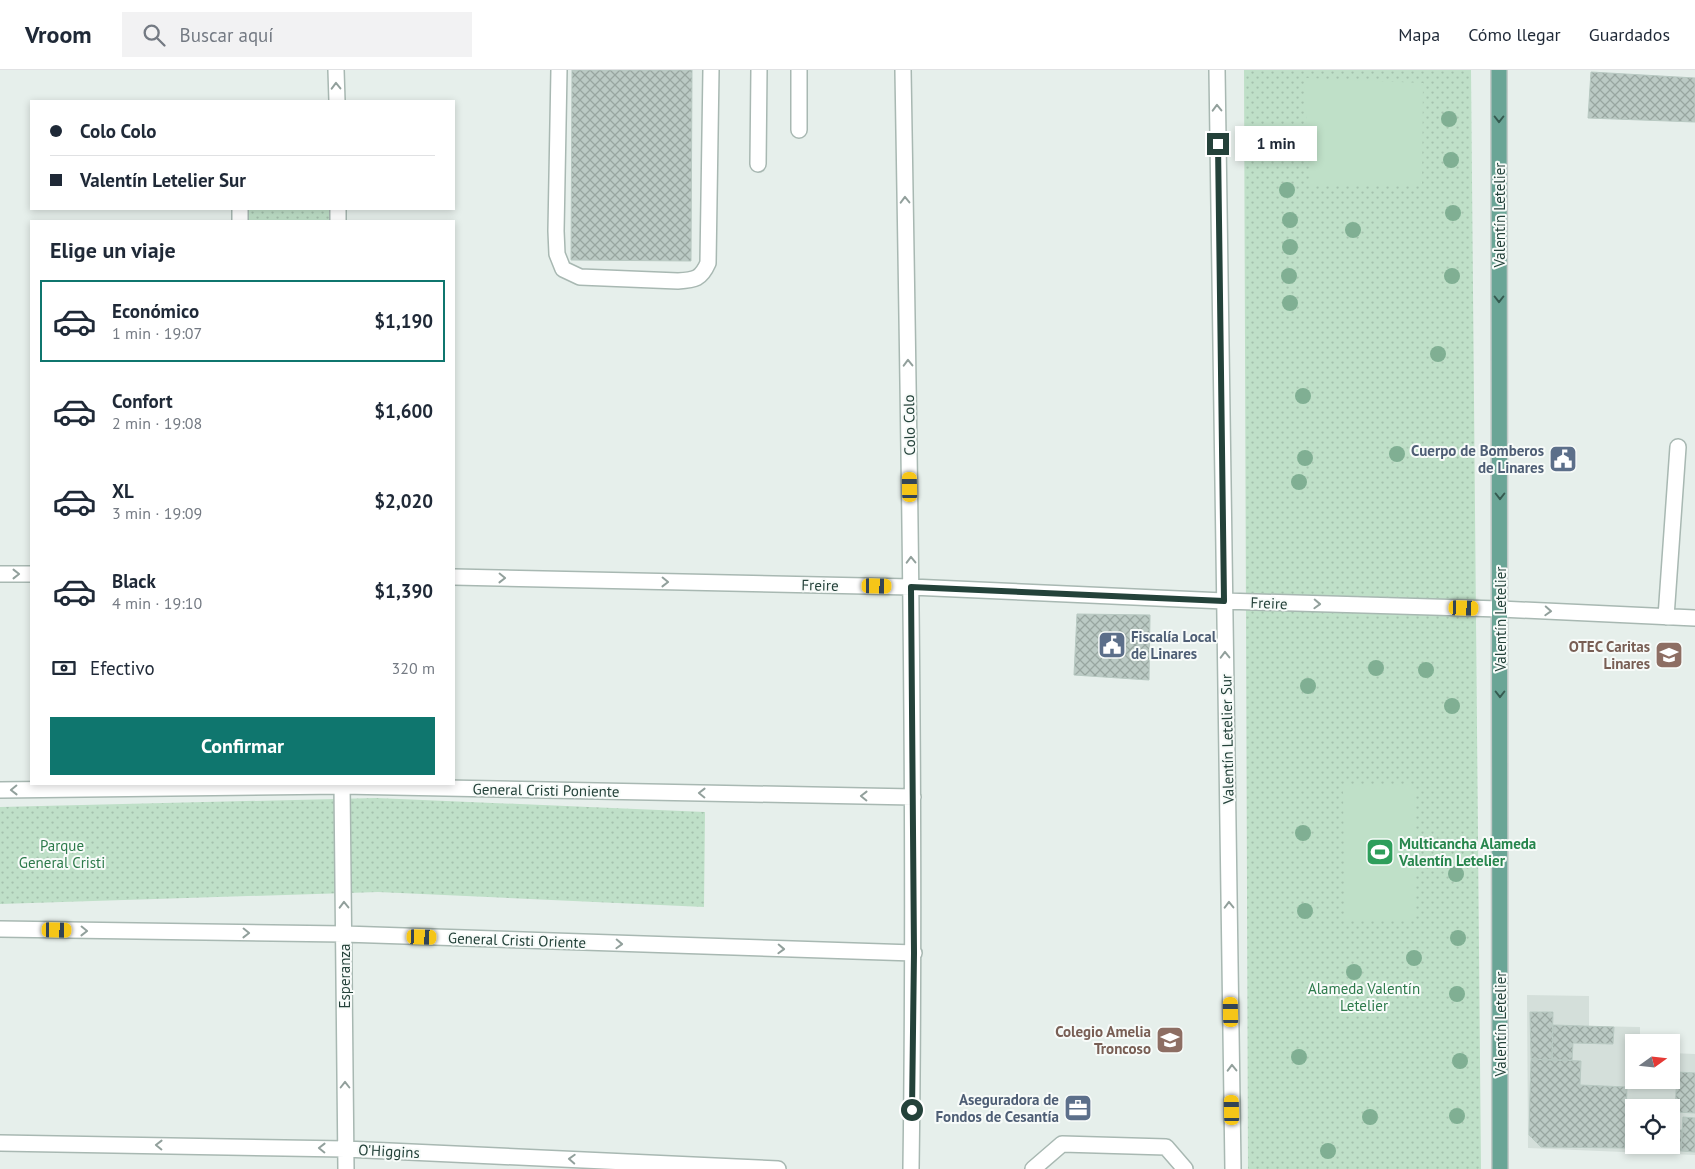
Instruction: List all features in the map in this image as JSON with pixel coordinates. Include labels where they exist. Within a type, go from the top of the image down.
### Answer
[{"type":"main road","name":"Valentín Letelier","points":[[1499,70],[1500,1169]]},
{"type":"street","points":[[336,70],[337,100]]},
{"type":"street","points":[[559,70],[556,254],[563,269],[580,277],[678,281],[692,280],[703,274],[708,263],[711,70]]},
{"type":"street","points":[[758,164],[759,70]]},
{"type":"street","points":[[799,70],[799,130]]},
{"type":"street","name":"Colo Colo","points":[[903,70],[913,798],[914,953],[911,1169]]},
{"type":"street","name":"Valentín Letelier Sur","points":[[1216,70],[1233,1169]]},
{"type":"street","points":[[1666,617],[1678,447]]},
{"type":"street","points":[[0,574],[30,574]]},
{"type":"street","name":"Freire","points":[[455,577],[911,587],[1224,601],[1500,609],[1695,618]]},
{"type":"street","name":"General Cristi Poniente","points":[[0,790],[342,785],[913,798]]},
{"type":"street","name":"Esperanza","points":[[342,785],[346,1169]]},
{"type":"street","name":"General Cristi Oriente","points":[[0,929],[344,934],[914,953]]},
{"type":"street","name":"O'Higgins","points":[[0,1143],[345,1149],[778,1169]]},
{"type":"street","points":[[1033,1169],[1062,1144],[1166,1147],[1185,1169]]},
{"type":"shaded area","points":[[1527,995],[1589,996],[1589,1026],[1640,1027],[1640,1034],[1625,1034],[1625,1089],[1680,1089],[1680,1053],[1695,1054],[1695,1155],[1671,1154],[1680,1154],[1680,1099],[1625,1099],[1625,1152],[1528,1148]]},
{"type":"green space","name":"Alameda Valentín Letelier","points":[[1244,70],[1471,70],[1481,1169],[1248,1169]]},
{"type":"green space","points":[[1304,78],[1423,83],[1422,184],[1310,184]]},
{"type":"green space","points":[[245,210],[332,210],[332,220],[245,220]]},
{"type":"green space","name":"Multicancha Alameda Valentín Letelier","points":[[1343,784],[1414,785],[1416,919],[1345,919]]},
{"type":"green space","name":"Parque General Cristi","points":[[376,798],[705,812],[704,907],[378,892],[0,904],[0,807]]},
{"type":"building","points":[[572,70],[692,70],[691,261],[571,260]]},
{"type":"building","points":[[1591,72],[1695,78],[1695,122],[1588,118]]},
{"type":"building","name":"Fiscalía Local de Linares","points":[[1077,614],[1150,615],[1149,680],[1074,675]]},
{"type":"building","points":[[1530,1012],[1553,1012],[1552,1060],[1531,1059]]},
{"type":"building","points":[[1553,1025],[1614,1027],[1613,1044],[1573,1043],[1572,1060],[1552,1060]]},
{"type":"building","points":[[1531,1059],[1581,1061],[1580,1085],[1625,1087],[1627,1089],[1627,1099],[1625,1099],[1625,1148],[1541,1147],[1529,1135]]},
{"type":"building","points":[[1680,1072],[1695,1073],[1695,1113],[1680,1112],[1680,1099],[1676,1099],[1676,1089],[1680,1089]]},
{"type":"building","points":[[1683,1117],[1695,1118],[1695,1152],[1681,1151]]},
{"type":"building","points":[[1680,1130],[1682,1130],[1681,1151]]},
{"type":"place","name":"Cuerpo de Bomberos de Linares","points":[[1563,459]]},
{"type":"place","name":"Fiscalía Local de Linares","points":[[1112,645]]},
{"type":"place","name":"OTEC Caritas Linares","points":[[1669,655]]},
{"type":"place","name":"Multicancha Alameda Valentín Letelier","points":[[1380,852]]},
{"type":"place","name":"Colegio Amelia Troncoso","points":[[1170,1040]]},
{"type":"place","name":"Aseguradora de Fondos de Cesantía","points":[[1078,1108]]},
{"type":"route","points":[[912,1110],[914,953],[911,587],[1224,601],[1218,144]]}]
